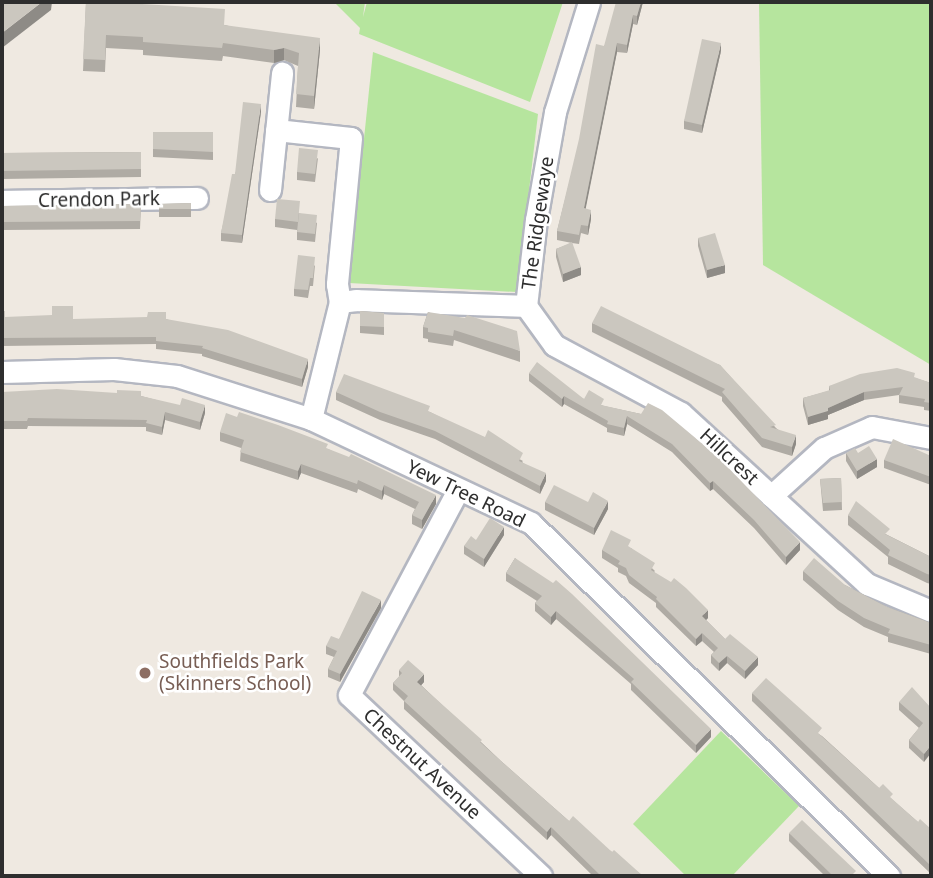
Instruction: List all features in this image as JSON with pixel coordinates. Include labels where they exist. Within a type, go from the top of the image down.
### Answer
[{"type":"street","name":"The Ridgewaye","points":[[340,302],[356,300],[526,306],[536,220],[555,112],[589,2]]},
{"type":"street","points":[[270,190],[282,73]]},
{"type":"street","points":[[276,130],[351,138],[337,284],[340,302],[336,307],[311,419]]},
{"type":"street","name":"Crendon Park","points":[[2,201],[197,198]]},
{"type":"street","name":"Hillcrest","points":[[526,306],[554,345],[681,413],[867,584],[931,611]]},
{"type":"street","name":"Yew Tree Road","points":[[2,372],[114,369],[177,376],[311,419],[530,523],[889,876]]},
{"type":"street","points":[[771,496],[824,448],[872,427],[931,438]]},
{"type":"street","name":"Chestnut Avenue","points":[[458,490],[349,695],[541,876]]},
{"type":"green space","points":[[334,2],[365,2],[363,17],[367,2],[563,2],[530,102],[359,34],[360,28]]},
{"type":"green space","points":[[759,2],[931,2],[931,365],[763,265]]},
{"type":"green space","points":[[373,52],[538,114],[517,292],[349,283]]},
{"type":"green space","points":[[721,731],[799,806],[732,876],[686,876],[633,824]]},
{"type":"building","points":[[2,2],[42,2],[2,33]]},
{"type":"building","points":[[86,2],[225,9],[224,25],[320,38],[314,96],[296,94],[299,53],[284,48],[274,50],[223,43],[222,48],[143,42],[143,37],[106,35],[105,60],[83,59]]},
{"type":"building","points":[[616,2],[641,2],[637,16],[633,15],[627,45],[617,43],[584,208],[591,210],[588,226],[581,225],[579,235],[557,231],[579,139],[596,44],[604,46]]},
{"type":"building","points":[[702,39],[721,43],[702,125],[684,121]]},
{"type":"building","points":[[243,102],[261,104],[242,235],[221,233],[232,174],[235,174]]},
{"type":"building","points":[[153,132],[213,132],[213,152],[153,149]]},
{"type":"building","points":[[299,148],[318,150],[315,174],[297,172]]},
{"type":"building","points":[[141,152],[141,169],[2,171],[2,153]]},
{"type":"building","points":[[277,199],[300,201],[298,222],[275,219]]},
{"type":"building","points":[[191,203],[191,209],[159,209],[159,204]]},
{"type":"building","points":[[141,204],[140,221],[2,222],[2,206]]},
{"type":"building","points":[[299,213],[317,215],[315,234],[297,232]]},
{"type":"building","points":[[715,233],[725,265],[707,270],[698,238]]},
{"type":"building","points":[[572,242],[581,267],[563,274],[556,249]]},
{"type":"building","points":[[298,255],[315,257],[313,278],[310,278],[308,290],[294,289]]},
{"type":"building","points":[[52,306],[73,306],[73,319],[147,317],[148,312],[166,312],[166,319],[228,330],[308,359],[302,379],[202,348],[203,346],[156,341],[156,337],[2,338],[2,311],[5,311],[5,317],[52,315]]},
{"type":"building","points":[[601,306],[720,365],[776,425],[770,427],[796,435],[792,447],[762,438],[722,392],[725,389],[592,323]]},
{"type":"building","points":[[360,311],[384,313],[384,327],[360,326]]},
{"type":"building","points":[[428,312],[465,318],[467,315],[517,331],[520,351],[454,330],[453,336],[428,332],[428,328],[423,327]]},
{"type":"building","points":[[537,362],[584,399],[589,390],[604,399],[601,405],[641,414],[648,403],[662,410],[717,456],[800,542],[786,557],[754,520],[713,481],[710,483],[672,444],[627,416],[624,428],[607,424],[608,421],[564,396],[562,399],[529,373]]},
{"type":"building","points":[[897,368],[915,373],[914,377],[931,383],[931,403],[924,402],[925,399],[899,395],[903,387],[864,392],[828,408],[828,411],[808,417],[803,398],[830,390],[829,386],[860,374]]},
{"type":"building","points":[[344,374],[430,406],[428,411],[485,437],[488,430],[523,453],[519,461],[546,473],[540,486],[435,431],[380,412],[336,392]]},
{"type":"building","points":[[57,389],[117,393],[117,390],[141,391],[141,396],[180,405],[182,398],[205,405],[200,422],[165,412],[162,427],[146,423],[147,420],[28,418],[27,421],[2,421],[2,392]]},
{"type":"building","points":[[239,412],[328,444],[326,448],[349,457],[351,454],[436,495],[422,520],[412,515],[419,502],[384,485],[382,491],[358,480],[357,484],[301,464],[298,471],[240,452],[244,440],[220,432],[226,413],[237,417]]},
{"type":"building","points":[[893,439],[931,456],[931,477],[884,460]]},
{"type":"building","points":[[869,446],[877,459],[857,471],[846,453],[855,448],[858,453]]},
{"type":"building","points":[[841,478],[842,502],[823,503],[820,479]]},
{"type":"building","points":[[554,485],[588,502],[593,492],[608,501],[594,528],[545,502]]},
{"type":"building","points":[[856,501],[890,529],[885,534],[931,557],[931,575],[888,555],[890,550],[848,515]]},
{"type":"building","points":[[490,518],[504,527],[484,559],[464,546],[471,536],[476,540]]},
{"type":"building","points":[[611,530],[631,540],[628,546],[655,563],[651,570],[671,582],[674,578],[686,588],[708,610],[702,616],[725,639],[730,634],[758,657],[745,671],[727,656],[719,663],[711,655],[718,648],[702,633],[696,639],[657,597],[629,575],[626,568],[618,564],[620,561],[602,550]]},
{"type":"building","points":[[515,558],[553,583],[556,580],[711,729],[696,745],[631,682],[634,679],[556,611],[551,617],[535,603],[542,596],[506,573]]},
{"type":"building","points":[[814,558],[845,585],[887,607],[931,623],[931,645],[888,633],[890,629],[864,618],[838,601],[803,571]]},
{"type":"building","points":[[362,591],[381,600],[340,674],[328,669],[337,651],[326,646],[331,636],[339,639]]},
{"type":"building","points":[[408,660],[424,674],[417,682],[482,740],[480,742],[569,821],[573,816],[643,876],[601,876],[551,827],[547,832],[404,701],[408,696],[393,683]]},
{"type":"building","points":[[766,678],[822,728],[818,733],[879,788],[883,784],[893,794],[890,797],[918,822],[920,819],[931,829],[931,866],[752,693]]},
{"type":"building","points":[[912,687],[931,708],[931,745],[924,754],[909,740],[923,723],[899,702]]},
{"type":"building","points":[[802,820],[856,871],[851,876],[833,876],[789,833]]},
{"type":"place","name":"Southfields Park (Skinners School)","points":[[145,673]]}]
